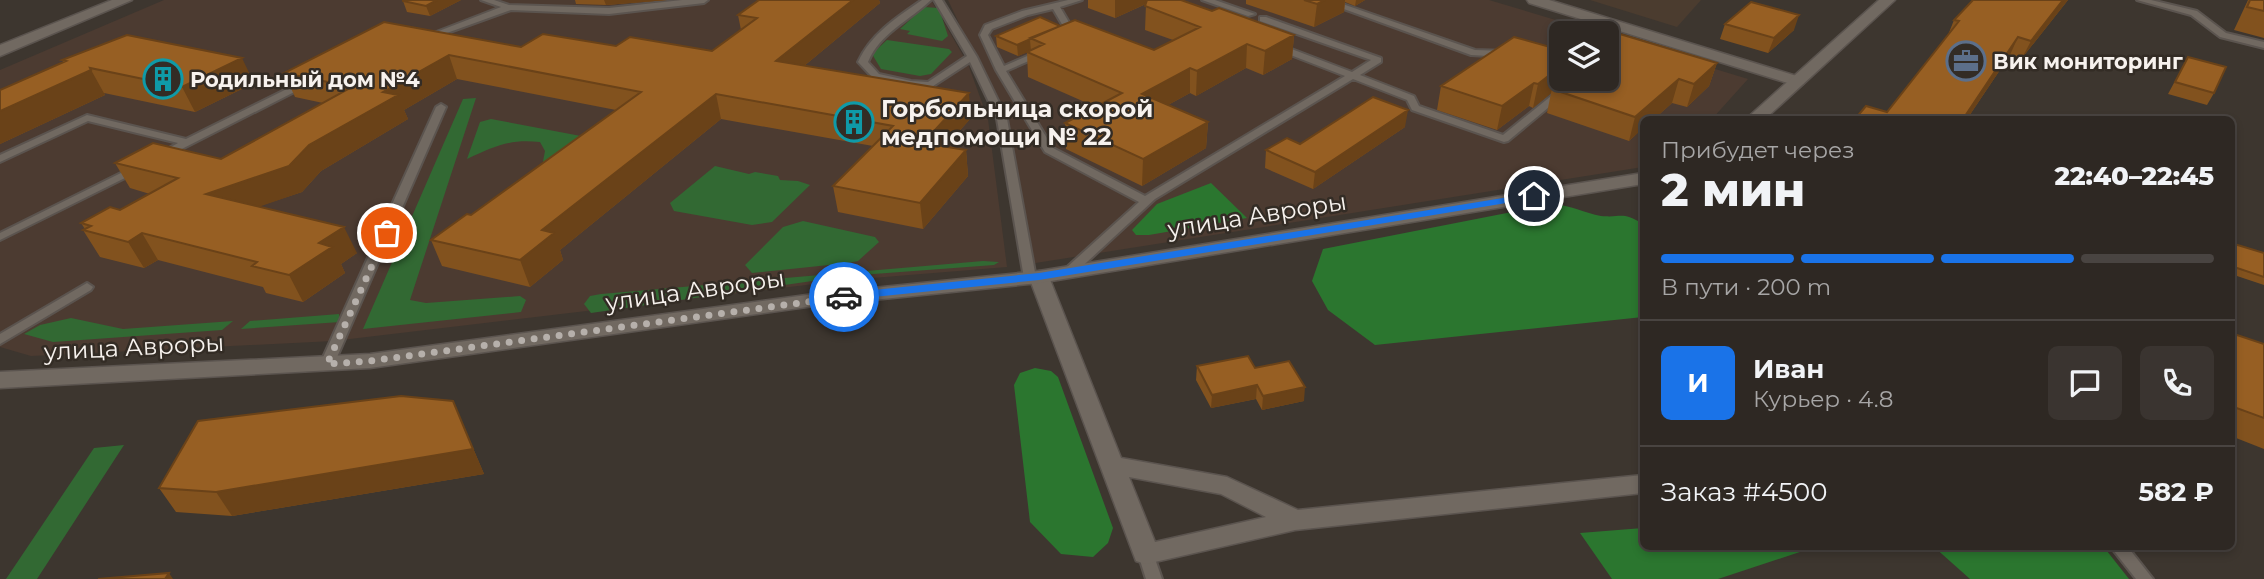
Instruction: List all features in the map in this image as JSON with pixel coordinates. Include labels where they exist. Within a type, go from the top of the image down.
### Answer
[{"type":"street","points":[[0,51],[125,0]]},
{"type":"street","points":[[1534,0],[1797,81]]},
{"type":"street","points":[[1758,116],[1888,0]]},
{"type":"street","name":"улица Авроры","points":[[0,380],[384,359],[814,300],[1034,277],[1640,178]]},
{"type":"street","points":[[1034,277],[1146,554],[1295,520],[1640,485]]},
{"type":"street","points":[[1112,465],[1227,486],[1295,520]]},
{"type":"lane","points":[[485,0],[510,7],[609,11],[704,0]]},
{"type":"lane","points":[[927,0],[894,24],[865,55],[863,62],[876,76],[911,84],[930,85],[972,57]]},
{"type":"lane","points":[[938,0],[972,57],[1002,119],[1034,277]]},
{"type":"lane","points":[[1078,0],[1025,13],[988,27],[984,35],[1001,70],[1049,150],[1146,201]]},
{"type":"lane","points":[[1206,0],[1251,14]]},
{"type":"lane","points":[[1323,0],[1474,53],[1516,54]]},
{"type":"lane","points":[[2141,0],[2194,13],[2223,35],[2264,45]]},
{"type":"lane","points":[[415,38],[445,32],[510,7]]},
{"type":"lane","points":[[1056,7],[1074,34],[1072,39],[1063,44]]},
{"type":"lane","points":[[1070,271],[1146,201],[1378,60],[1263,19]]},
{"type":"lane","points":[[1264,41],[1411,98],[1415,108],[1504,139],[1563,91]]},
{"type":"lane","points":[[1001,70],[1050,50]]},
{"type":"lane","points":[[0,237],[317,76]]},
{"type":"lane","points":[[327,364],[441,107]]},
{"type":"lane","points":[[0,159],[87,118],[187,142]]},
{"type":"lane","points":[[0,340],[87,287]]},
{"type":"lane","points":[[2121,550],[2145,579]]},
{"type":"lane","points":[[1146,554],[1154,579]]},
{"type":"shaded area","points":[[164,0],[931,0],[968,64],[988,119],[1007,267],[848,280],[333,341],[31,356],[0,347],[0,70]]},
{"type":"shaded area","points":[[948,0],[1489,0],[1559,21],[1549,21],[1549,91],[1619,91],[1619,40],[1748,79],[1715,116],[1640,116],[1640,167],[1023,265],[1001,112]]},
{"type":"shaded area","points":[[1590,0],[1701,0],[1677,27]]},
{"type":"green space","points":[[924,7],[939,8],[948,36],[942,41],[907,34],[910,31],[900,29]]},
{"type":"green space","points":[[887,40],[949,49],[952,52],[931,74],[920,76],[881,69],[872,54]]},
{"type":"green space","points":[[476,98],[410,300],[426,303],[520,296],[526,300],[521,312],[363,329],[463,99]]},
{"type":"green space","points":[[491,119],[602,140],[541,172],[545,151],[540,142],[502,145],[467,159],[480,122]]},
{"type":"green space","points":[[715,166],[749,174],[755,172],[778,176],[780,180],[810,185],[772,222],[752,225],[674,211],[670,203]]},
{"type":"green space","points":[[1211,183],[1247,218],[1149,235],[1136,235],[1132,230],[1157,204]]},
{"type":"green space","points":[[1553,204],[1601,216],[1626,216],[1640,222],[1640,317],[1375,345],[1328,310],[1312,281],[1323,249]]},
{"type":"green space","points":[[803,221],[875,237],[879,242],[858,261],[752,273],[745,265],[783,227]]},
{"type":"green space","points":[[983,261],[999,262],[994,265],[847,276],[591,313],[584,304],[590,296],[601,294]]},
{"type":"green space","points":[[339,314],[340,322],[241,329],[250,321]]},
{"type":"green space","points":[[71,318],[123,329],[233,321],[222,330],[53,342],[24,334],[40,325]]},
{"type":"green space","points":[[1035,368],[1051,371],[1058,377],[1113,528],[1108,543],[1093,557],[1061,554],[1030,522],[1014,385],[1020,373]]},
{"type":"green space","points":[[124,445],[37,579],[6,579],[94,448]]},
{"type":"green space","points":[[1640,528],[1640,550],[1806,550],[1718,579],[1612,579],[1580,533]]},
{"type":"green space","points":[[1937,550],[2106,550],[2129,579],[1970,579]]},
{"type":"building","points":[[403,0],[437,0],[426,6]]},
{"type":"building","points":[[759,0],[853,0],[776,61],[969,93],[923,143],[966,150],[920,203],[833,186],[893,126],[716,94],[542,230],[554,233],[520,260],[431,240],[467,214],[471,215],[641,92],[449,55],[383,92],[398,95],[309,145],[289,166],[206,194],[344,227],[319,243],[332,247],[289,275],[252,266],[257,262],[142,233],[128,242],[83,230],[91,226],[81,223],[110,207],[120,210],[178,178],[115,163],[153,143],[221,159],[352,87],[284,73],[384,22],[521,47],[543,34],[616,46],[630,37],[712,51],[757,18],[738,15]]},
{"type":"building","points":[[1147,0],[1181,0],[1212,11],[1219,8],[1294,35],[1265,51],[1247,44],[1197,71],[1190,68],[1142,94],[1208,122],[1143,159],[1065,123],[1122,93],[1027,52],[1044,44],[1030,38],[1075,20],[1154,50],[1200,27],[1145,6]]},
{"type":"building","points":[[1304,0],[1325,0],[1317,4]]},
{"type":"building","points":[[1973,0],[2063,0],[2031,41],[2018,37],[1965,116],[1858,116],[1866,106],[1887,112],[1959,21],[1954,20]]},
{"type":"building","points":[[2250,0],[2264,0],[2264,11],[2247,7]]},
{"type":"building","points":[[1751,2],[1799,15],[1774,38],[1725,24]]},
{"type":"building","points":[[1040,17],[1060,26],[1017,45],[996,36]]},
{"type":"building","points":[[1619,34],[1717,63],[1694,84],[1679,79],[1635,117],[1558,91],[1619,91]]},
{"type":"building","points":[[127,35],[242,58],[182,87],[90,68],[91,70],[0,111],[0,90],[66,61],[62,60]]},
{"type":"building","points":[[1514,37],[1549,47],[1549,75],[1502,106],[1441,86]]},
{"type":"building","points":[[2188,57],[2226,67],[2214,93],[2175,82]]},
{"type":"building","points":[[1373,97],[1408,110],[1315,172],[1266,150],[1287,138],[1300,144]]},
{"type":"building","points":[[2235,244],[2264,253],[2264,277],[2235,267]]},
{"type":"building","points":[[2235,334],[2264,344],[2264,418],[2235,407]]},
{"type":"building","points":[[1248,356],[1255,368],[1289,361],[1305,387],[1263,396],[1257,385],[1212,395],[1197,366]]},
{"type":"building","points":[[401,396],[453,401],[473,449],[216,492],[159,488],[198,421]]},
{"type":"building","points":[[169,573],[165,579],[98,579]]},
{"type":"way so far","points":[[387,233],[327,364],[370,361],[844,297]]},
{"type":"place","name":"Вик мониторинг","points":[[1966,61]]},
{"type":"place","name":"Родильный дом №4","points":[[163,79]]},
{"type":"place","name":"Горбольница скорой медпомощи № 22","points":[[854,122]]},
{"type":"route","points":[[844,297],[1039,276],[1534,196]]}]
